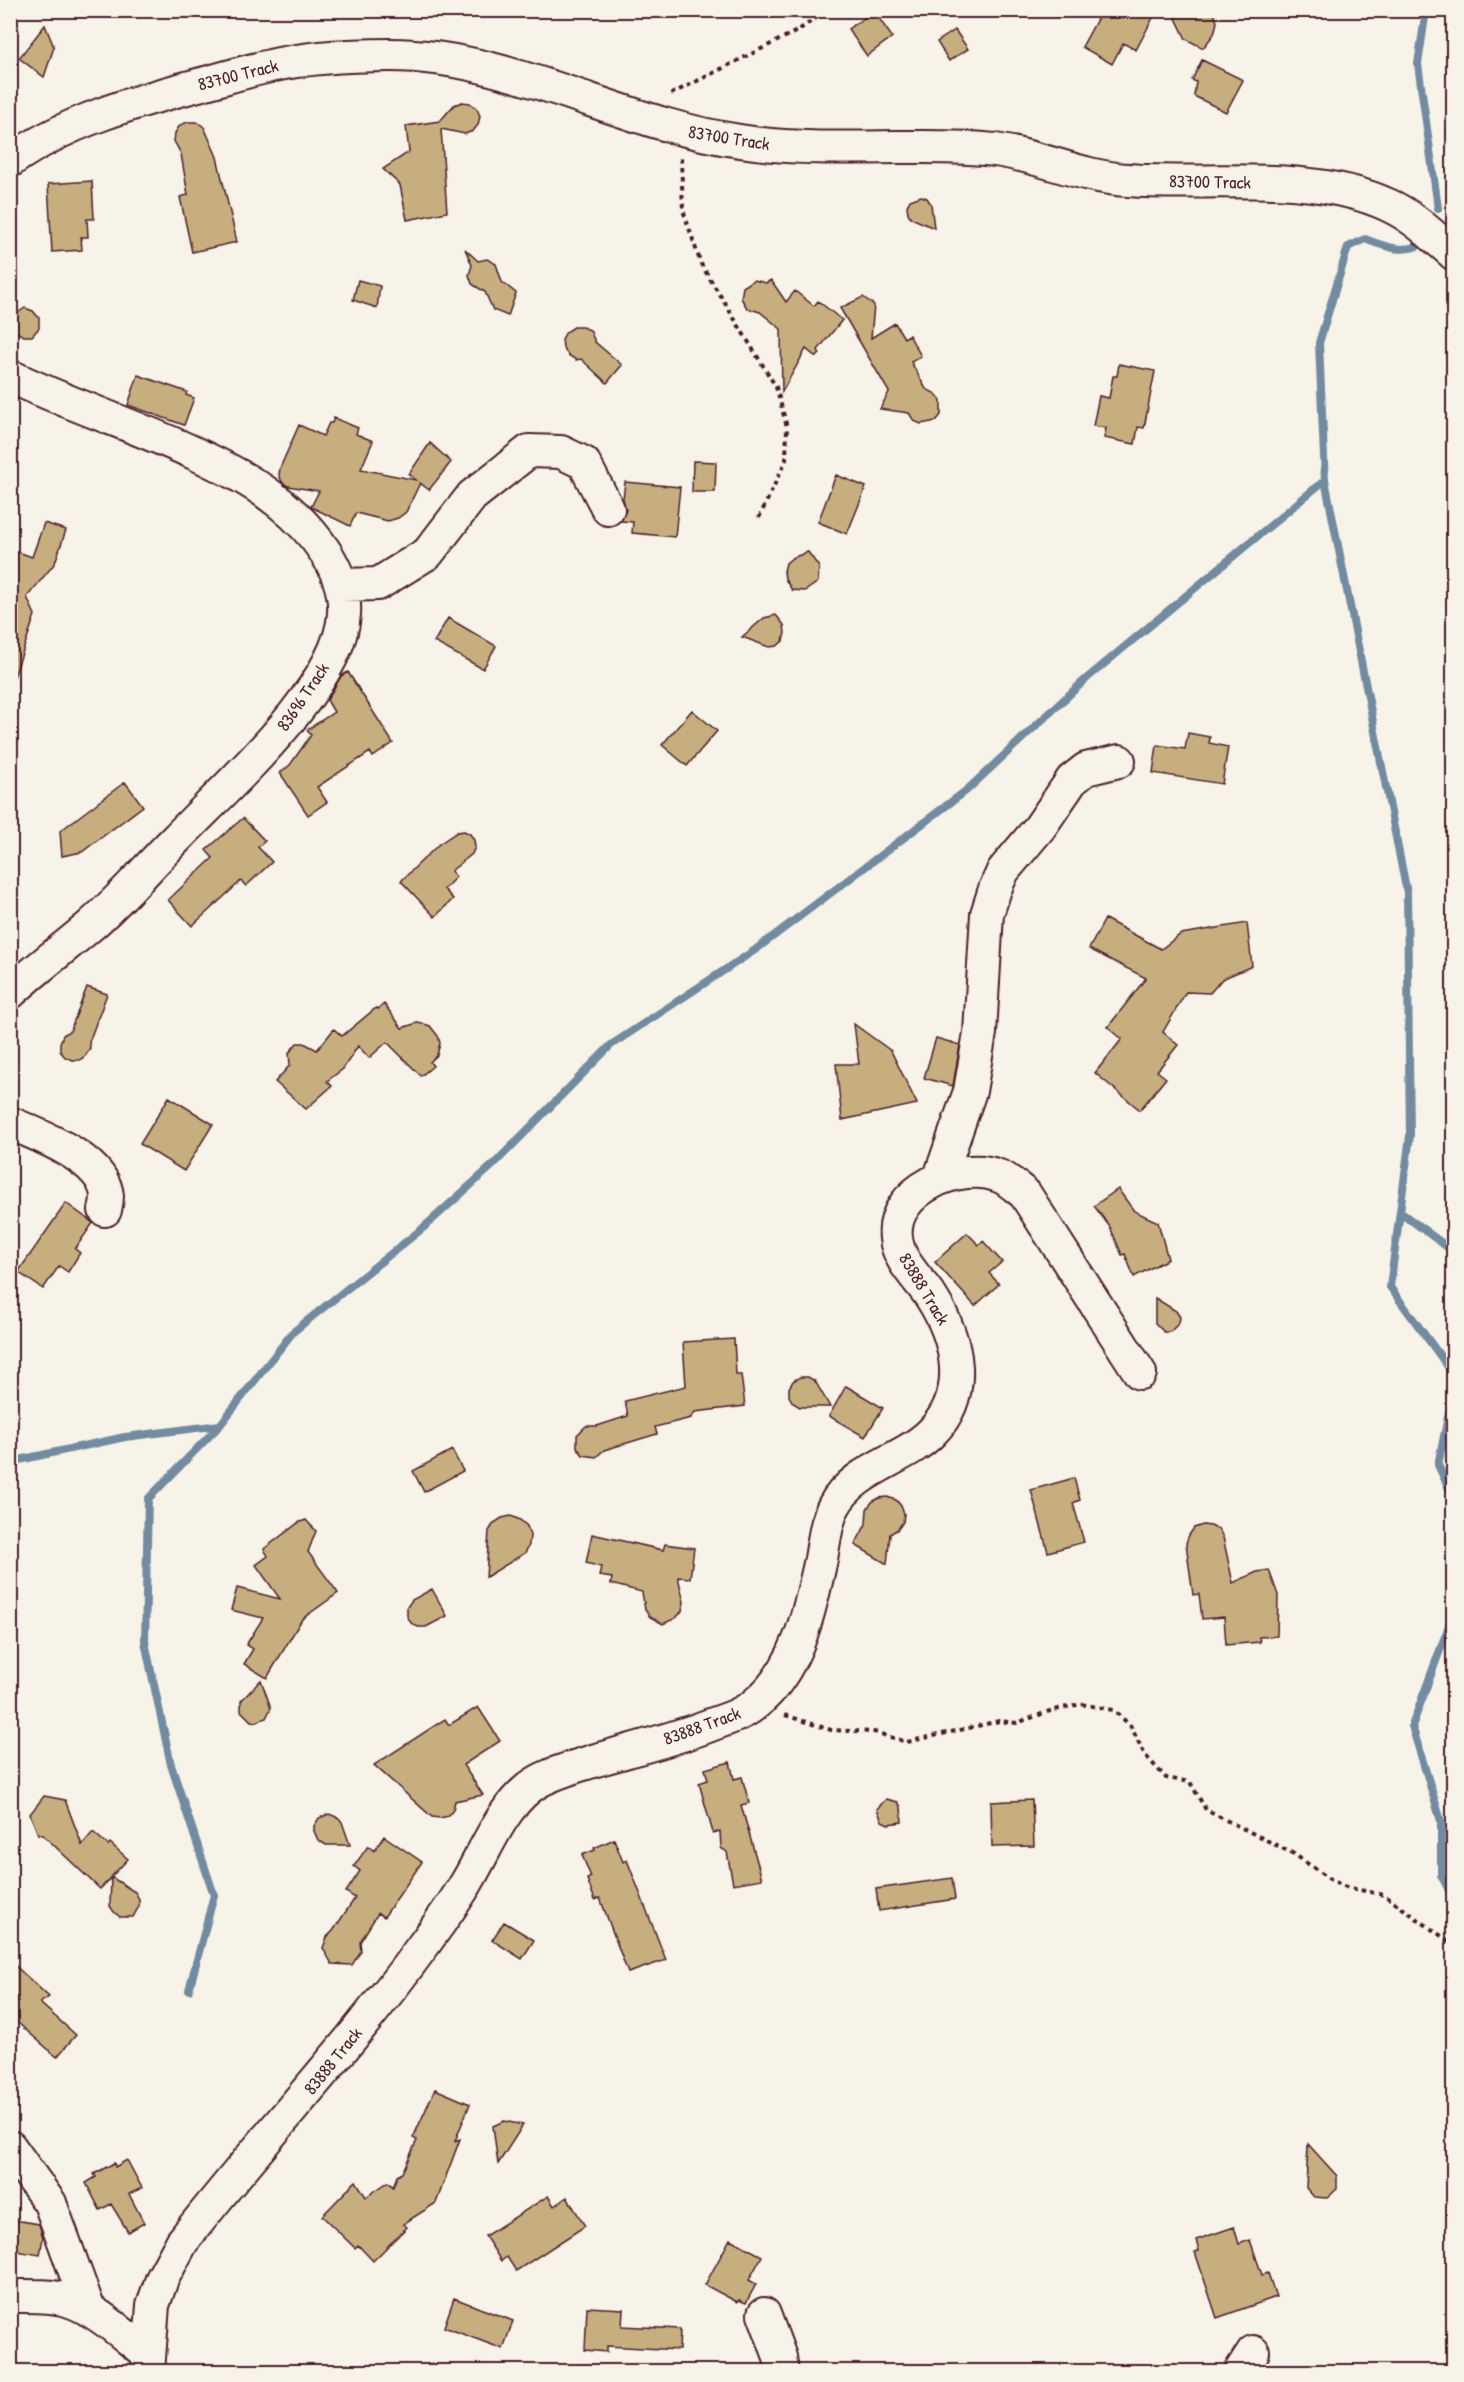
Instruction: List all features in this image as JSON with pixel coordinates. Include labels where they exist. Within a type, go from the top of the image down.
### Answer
[{"type":"street","name":"83700 Track","points":[[10,161],[28,148],[63,130],[148,98],[274,65],[390,55],[446,58],[496,70],[680,130],[740,141],[804,148],[952,147],[998,150],[1093,176],[1126,180],[1282,184],[1332,188],[1389,205],[1419,224],[1454,254]]},
{"type":"street","name":"83696 Track","points":[[10,376],[142,429],[234,471],[280,503],[332,561],[341,585],[344,614],[339,638],[313,690],[278,735],[92,924],[10,993]]},
{"type":"street","points":[[341,585],[378,584],[428,553],[472,496],[529,451],[561,452],[584,463],[608,508]]},
{"type":"street","points":[[940,1177],[970,1091],[980,1033],[987,914],[995,888],[1003,871],[1040,827],[1072,780],[1086,769],[1119,761]]},
{"type":"street","points":[[10,1123],[52,1142],[87,1162],[99,1175],[105,1188],[107,1196],[105,1210]]},
{"type":"street","name":"83888 Track","points":[[148,2363],[153,2305],[162,2279],[182,2242],[393,1986],[463,1889],[514,1801],[533,1784],[557,1773],[698,1730],[738,1715],[756,1704],[790,1663],[802,1631],[834,1505],[850,1487],[876,1467],[928,1437],[942,1422],[952,1399],[958,1376],[956,1352],[949,1329],[931,1297],[901,1255],[896,1237],[897,1224],[903,1208],[922,1189],[940,1177],[969,1171],[1000,1176],[1025,1194],[1140,1373]]},
{"type":"street","points":[[10,2147],[50,2203],[89,2310]]},
{"type":"street","points":[[10,2296],[41,2296],[67,2300],[89,2310],[148,2363]]},
{"type":"street","points":[[764,2314],[780,2357],[782,2372]]},
{"type":"path","points":[[630,115],[797,31],[828,10]]},
{"type":"path","points":[[680,130],[683,210],[701,264],[776,387],[787,427],[786,460],[758,520]]},
{"type":"path","points":[[756,1704],[831,1730],[874,1732],[907,1742],[999,1721],[1017,1724],[1050,1711],[1081,1704],[1113,1710],[1130,1725],[1145,1755],[1166,1778],[1190,1782],[1206,1810],[1294,1854],[1331,1880],[1346,1887],[1384,1895],[1454,1945]]},
{"type":"building","points":[[1102,10],[1157,10],[1136,50],[1123,43],[1112,64],[1082,47]]},
{"type":"building","points":[[1172,10],[1213,10],[1217,22],[1214,34],[1203,48],[1186,39]]},
{"type":"building","points":[[874,11],[892,37],[867,56],[848,29]]},
{"type":"building","points":[[45,25],[54,47],[44,77],[19,58]]},
{"type":"building","points":[[955,30],[968,49],[949,61],[937,42]]},
{"type":"building","points":[[1202,60],[1243,80],[1226,112],[1194,96],[1196,82],[1192,80]]},
{"type":"building","points":[[462,102],[470,103],[477,109],[480,116],[478,125],[473,131],[465,134],[441,129],[447,212],[407,220],[400,185],[383,169],[409,152],[406,126],[440,121],[454,105]]},
{"type":"building","points":[[197,122],[204,127],[217,157],[237,242],[192,252],[180,197],[188,195],[181,154],[174,141],[175,133],[180,125]]},
{"type":"building","points":[[92,181],[94,219],[87,219],[88,237],[81,237],[82,250],[52,252],[48,184]]},
{"type":"building","points":[[921,196],[927,198],[931,204],[934,228],[911,218],[908,213],[907,206],[910,200]]},
{"type":"building","points":[[465,249],[478,261],[487,259],[496,264],[502,282],[516,293],[508,316],[493,310],[485,292],[472,284],[469,275],[472,265]]},
{"type":"building","points":[[358,280],[380,286],[377,308],[353,300]]},
{"type":"building","points":[[754,280],[766,283],[771,280],[786,302],[795,291],[814,306],[818,301],[842,320],[818,350],[820,354],[816,357],[806,349],[782,392],[781,329],[760,312],[747,308],[741,298],[743,287]]},
{"type":"building","points":[[863,297],[874,305],[871,338],[895,323],[904,338],[909,335],[921,356],[911,362],[926,389],[936,394],[941,400],[941,415],[936,421],[921,424],[914,421],[909,413],[880,409],[889,392],[840,308]]},
{"type":"building","points":[[25,308],[33,311],[39,318],[39,328],[32,336],[24,336],[10,329],[16,314]]},
{"type":"building","points":[[574,327],[590,330],[595,342],[622,365],[607,383],[581,359],[576,360],[563,348],[562,339],[566,332]]},
{"type":"building","points":[[1119,364],[1155,371],[1144,428],[1138,427],[1135,444],[1104,438],[1106,428],[1093,426],[1099,396],[1109,398],[1113,376],[1117,376]]},
{"type":"building","points":[[138,375],[187,392],[186,395],[194,398],[184,425],[128,405]]},
{"type":"building","points":[[334,418],[358,428],[356,434],[373,441],[361,469],[416,480],[409,474],[430,443],[451,462],[429,490],[420,483],[406,512],[398,518],[388,521],[356,513],[350,526],[311,507],[319,491],[288,486],[282,482],[279,475],[299,425],[323,436]]},
{"type":"building","points":[[693,461],[716,462],[715,492],[692,492]]},
{"type":"building","points":[[836,475],[866,487],[847,534],[818,522]]},
{"type":"building","points":[[625,482],[680,487],[675,537],[632,533],[633,522],[621,521],[626,510],[623,499]]},
{"type":"building","points":[[44,523],[66,530],[55,563],[27,597],[35,615],[14,677],[10,676],[10,549],[32,557]]},
{"type":"building","points":[[808,552],[819,567],[818,582],[805,591],[792,590],[785,579],[786,563]]},
{"type":"building","points":[[776,615],[784,625],[785,633],[783,641],[777,646],[769,647],[742,637],[764,618]]},
{"type":"building","points":[[448,618],[496,646],[483,669],[434,642]]},
{"type":"building","points":[[348,672],[393,743],[373,757],[370,752],[317,787],[327,802],[308,815],[280,773],[290,765],[311,735],[307,730],[334,712],[327,700],[341,676]]},
{"type":"building","points":[[692,710],[717,731],[687,766],[662,745]]},
{"type":"building","points":[[1188,733],[1210,737],[1209,743],[1228,747],[1222,784],[1153,773],[1157,745],[1185,749]]},
{"type":"building","points":[[125,782],[143,806],[82,852],[62,856],[60,831]]},
{"type":"building","points":[[243,818],[265,841],[258,847],[272,862],[246,886],[241,881],[192,926],[168,900],[213,858],[206,850]]},
{"type":"building","points":[[464,831],[470,834],[475,847],[472,854],[451,871],[456,877],[444,889],[453,899],[435,917],[401,881],[439,844],[457,832]]},
{"type":"building","points":[[1105,919],[1161,949],[1181,934],[1247,923],[1252,966],[1222,979],[1210,993],[1186,992],[1163,1032],[1178,1045],[1157,1071],[1166,1078],[1140,1110],[1095,1073],[1122,1039],[1108,1027],[1146,978],[1089,949]]},
{"type":"building","points":[[87,987],[107,994],[89,1042],[90,1048],[80,1060],[72,1060],[60,1051],[60,1043],[63,1035],[70,1031]]},
{"type":"building","points":[[384,1004],[402,1028],[417,1023],[424,1024],[430,1026],[438,1036],[440,1043],[437,1055],[430,1062],[433,1066],[421,1076],[387,1042],[369,1058],[358,1046],[343,1069],[327,1081],[332,1086],[306,1109],[275,1082],[290,1065],[289,1053],[297,1043],[304,1043],[317,1050],[334,1029],[342,1036]]},
{"type":"building","points":[[854,1024],[891,1051],[917,1104],[842,1120],[836,1064],[859,1064]]},
{"type":"building","points":[[936,1038],[960,1045],[953,1086],[924,1078]]},
{"type":"building","points":[[169,1097],[213,1124],[184,1171],[140,1144]]},
{"type":"building","points":[[1118,1189],[1134,1211],[1158,1222],[1168,1259],[1134,1277],[1125,1254],[1122,1255],[1110,1227],[1094,1206]]},
{"type":"building","points":[[66,1203],[93,1223],[75,1249],[80,1253],[68,1272],[59,1266],[43,1289],[18,1272]]},
{"type":"building","points":[[967,1233],[979,1245],[983,1241],[1002,1262],[989,1273],[999,1284],[975,1306],[935,1262]]},
{"type":"building","points":[[1155,1298],[1176,1311],[1180,1317],[1179,1323],[1170,1332],[1164,1332],[1155,1323]]},
{"type":"building","points":[[734,1339],[736,1375],[741,1375],[745,1406],[695,1412],[691,1418],[655,1427],[657,1434],[604,1450],[596,1457],[583,1455],[577,1447],[577,1435],[586,1426],[597,1426],[628,1416],[625,1401],[686,1386],[683,1342]]},
{"type":"building","points":[[800,1377],[808,1377],[815,1381],[830,1407],[800,1407],[793,1403],[789,1396],[789,1388],[793,1381]]},
{"type":"building","points":[[846,1386],[883,1408],[865,1437],[829,1416]]},
{"type":"building","points":[[452,1450],[463,1471],[424,1492],[413,1471]]},
{"type":"building","points":[[1074,1478],[1080,1500],[1073,1503],[1084,1542],[1048,1552],[1031,1490]]},
{"type":"building","points":[[887,1497],[896,1500],[904,1514],[903,1522],[890,1534],[887,1564],[855,1545],[866,1524],[867,1509],[872,1502]]},
{"type":"building","points":[[511,1516],[527,1526],[530,1535],[529,1545],[525,1553],[486,1577],[489,1531],[494,1523]]},
{"type":"building","points":[[306,1520],[316,1531],[308,1552],[338,1593],[302,1619],[267,1678],[244,1664],[253,1649],[246,1645],[263,1618],[231,1610],[237,1588],[280,1599],[256,1565],[268,1556],[264,1549],[298,1523]]},
{"type":"building","points":[[1203,1525],[1219,1530],[1223,1537],[1233,1583],[1257,1572],[1269,1570],[1278,1595],[1277,1636],[1259,1637],[1260,1642],[1226,1645],[1224,1617],[1202,1619],[1199,1594],[1193,1595],[1186,1543],[1194,1528]]},
{"type":"building","points":[[592,1534],[663,1550],[665,1544],[694,1548],[690,1578],[678,1577],[684,1602],[682,1611],[676,1618],[663,1624],[650,1617],[645,1610],[642,1592],[611,1584],[612,1578],[599,1576],[601,1567],[586,1563]]},
{"type":"building","points":[[432,1589],[447,1616],[426,1627],[418,1627],[411,1623],[407,1616],[407,1607],[412,1600]]},
{"type":"building","points":[[261,1680],[271,1708],[266,1718],[256,1722],[251,1721],[241,1711],[241,1701]]},
{"type":"building","points":[[478,1707],[500,1741],[463,1765],[483,1795],[455,1801],[453,1810],[448,1816],[432,1817],[374,1765],[445,1719],[449,1725]]},
{"type":"building","points":[[730,1762],[734,1779],[742,1777],[749,1803],[741,1805],[762,1879],[733,1884],[727,1852],[721,1848],[720,1831],[713,1833],[699,1783],[708,1780],[705,1769]]},
{"type":"building","points":[[44,1796],[65,1800],[82,1845],[93,1832],[128,1859],[111,1877],[135,1892],[139,1899],[139,1906],[133,1917],[120,1917],[110,1906],[111,1878],[100,1889],[43,1835],[38,1834],[30,1814]]},
{"type":"building","points":[[886,1799],[898,1802],[901,1807],[902,1822],[888,1824],[882,1821],[877,1809]]},
{"type":"building","points":[[1032,1800],[1034,1846],[992,1847],[991,1802]]},
{"type":"building","points":[[329,1814],[339,1818],[342,1822],[350,1845],[326,1845],[318,1840],[314,1826],[319,1818]]},
{"type":"building","points":[[384,1836],[422,1862],[384,1917],[378,1913],[360,1942],[361,1951],[352,1965],[332,1964],[323,1948],[327,1937],[355,1898],[346,1892],[360,1871],[354,1866],[368,1846],[374,1851]]},
{"type":"building","points":[[614,1839],[623,1862],[627,1860],[666,1960],[628,1973],[600,1898],[595,1900],[587,1879],[591,1877],[582,1855]]},
{"type":"building","points":[[952,1878],[955,1899],[879,1911],[876,1889]]},
{"type":"building","points":[[504,1922],[534,1940],[522,1959],[492,1940]]},
{"type":"building","points":[[10,1961],[49,1997],[40,2003],[76,2035],[57,2057],[10,2016]]},
{"type":"building","points":[[435,2089],[470,2104],[455,2141],[460,2139],[436,2203],[403,2224],[407,2227],[373,2261],[358,2245],[355,2248],[322,2216],[356,2181],[366,2197],[388,2182],[393,2187],[417,2140],[413,2138]]},
{"type":"building","points":[[504,2121],[523,2125],[498,2164],[493,2126]]},
{"type":"building","points":[[1308,2144],[1337,2176],[1337,2189],[1327,2198],[1314,2197],[1306,2188]]},
{"type":"building","points":[[127,2160],[142,2188],[129,2194],[144,2223],[128,2232],[111,2204],[100,2210],[86,2183],[96,2177],[94,2174],[114,2163],[115,2167]]},
{"type":"building","points":[[548,2196],[554,2206],[567,2197],[585,2226],[516,2271],[507,2257],[501,2261],[485,2236]]},
{"type":"building","points":[[14,2220],[39,2224],[43,2237],[40,2255],[10,2250]]},
{"type":"building","points":[[1234,2227],[1239,2244],[1250,2240],[1262,2275],[1268,2273],[1276,2297],[1217,2318],[1195,2252],[1199,2251],[1196,2240]]},
{"type":"building","points":[[730,2239],[762,2256],[749,2280],[756,2284],[746,2303],[739,2300],[737,2302],[705,2285]]},
{"type":"building","points":[[454,2298],[513,2321],[503,2349],[444,2327]]},
{"type":"building","points":[[587,2307],[623,2309],[622,2326],[680,2329],[679,2350],[607,2346],[607,2352],[585,2350]]},
{"type":"waterway","points":[[1426,10],[1418,64],[1438,208]]},
{"type":"waterway","points":[[1423,243],[1416,247],[1401,249],[1387,247],[1365,239],[1348,247],[1319,343],[1325,480],[1407,893],[1410,1136],[1390,1287],[1454,1375]]},
{"type":"waterway","points":[[189,1990],[214,1895],[171,1765],[145,1642],[148,1499],[220,1425],[293,1332],[423,1228],[493,1165],[611,1045],[755,950],[967,790],[1086,679],[1325,480]]},
{"type":"waterway","points":[[1400,1212],[1454,1252]]},
{"type":"waterway","points":[[1454,1388],[1438,1465],[1454,1499]]},
{"type":"waterway","points":[[10,1462],[125,1437],[220,1425]]},
{"type":"waterway","points":[[1454,1612],[1412,1726],[1441,1821],[1441,1875],[1454,1900]]}]
